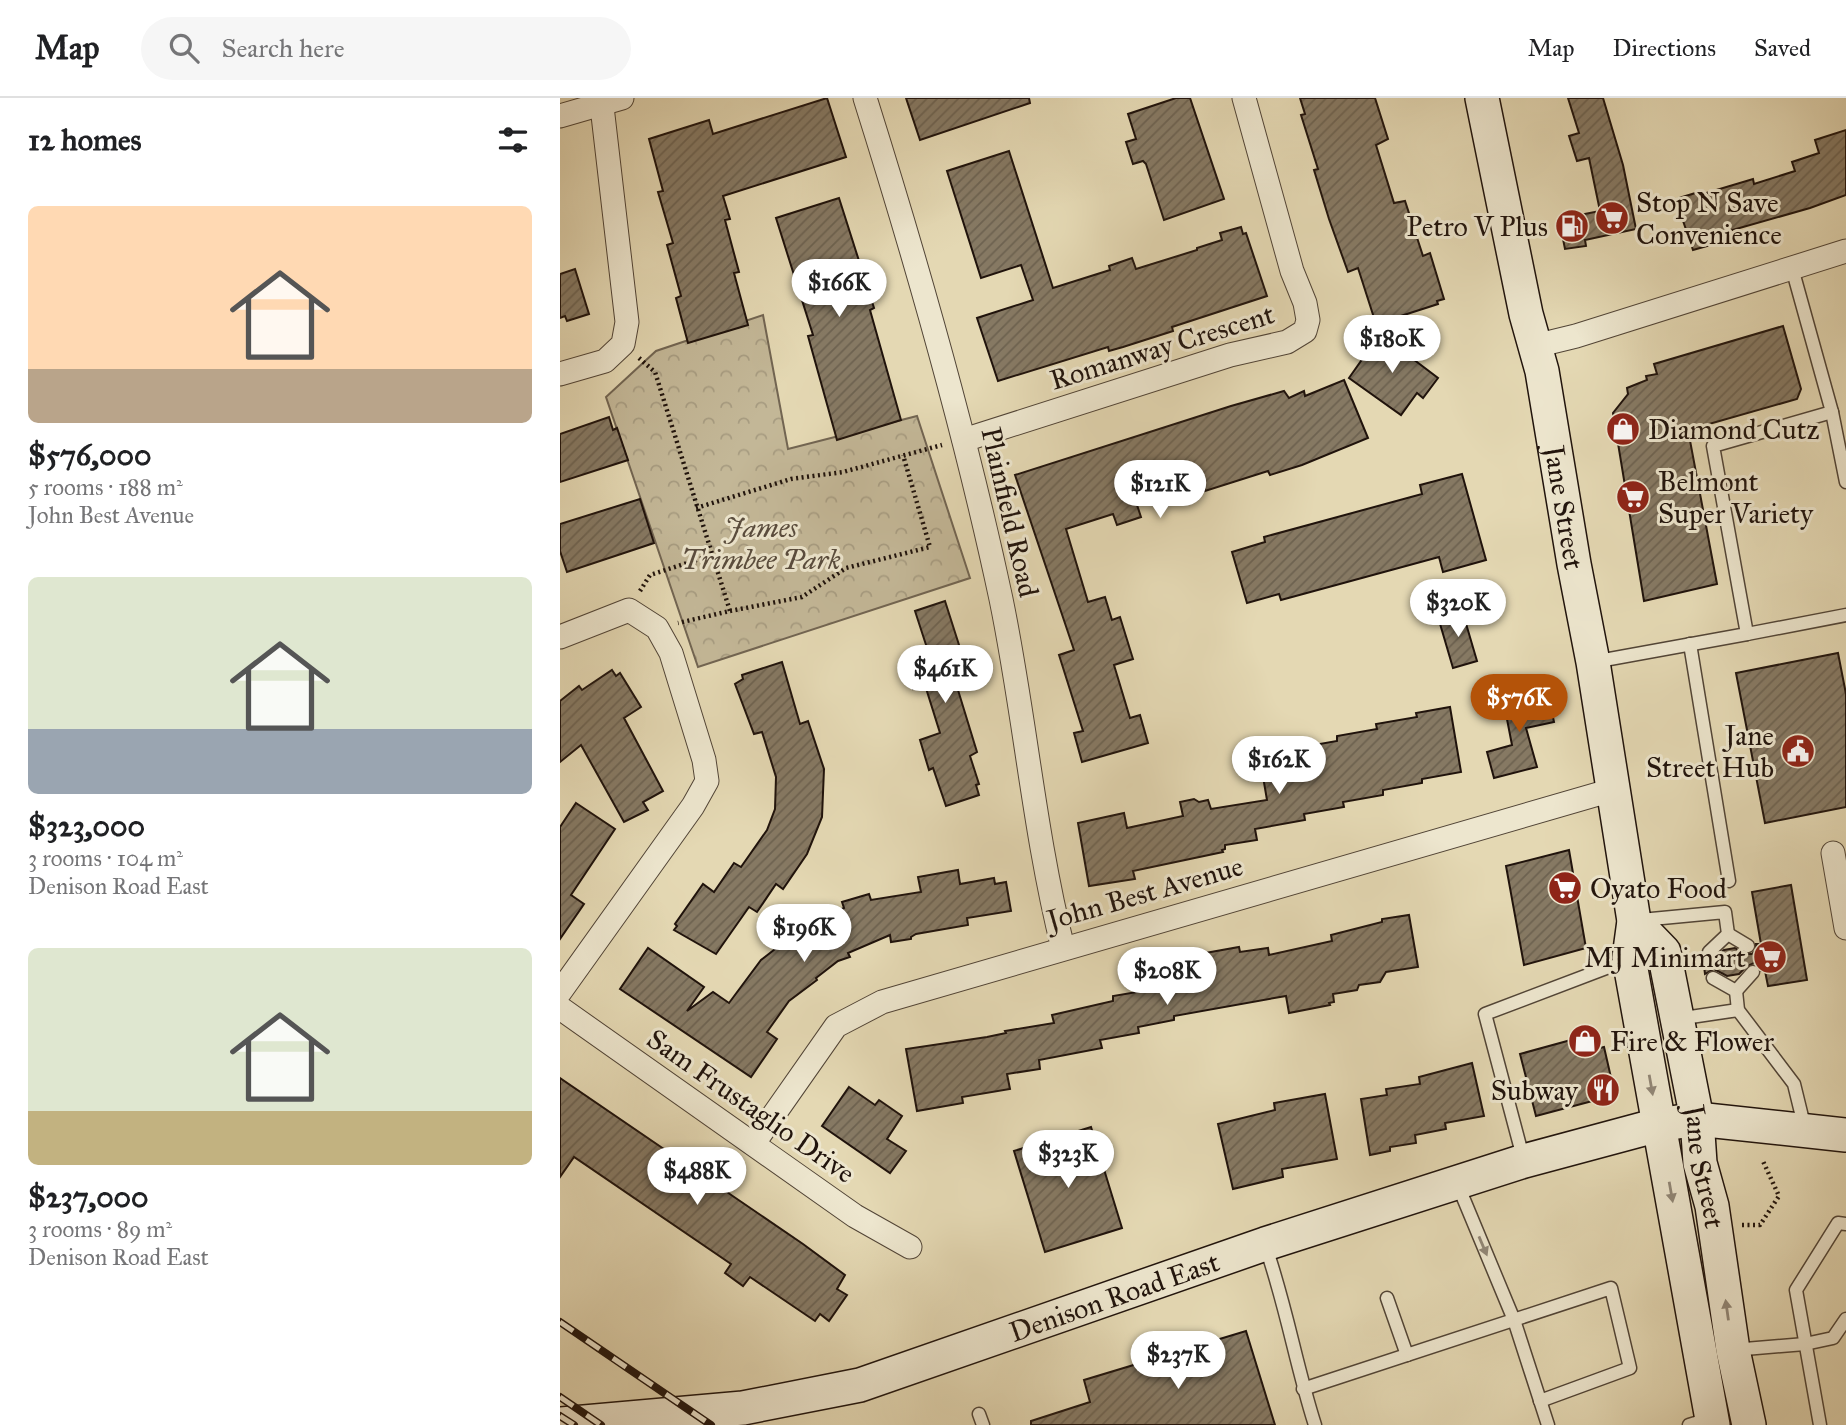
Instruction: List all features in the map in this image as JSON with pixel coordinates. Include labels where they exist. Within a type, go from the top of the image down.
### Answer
[{"type":"main road","name":"Jane Street","points":[[1482,98],[1525,314],[1542,371],[1593,662],[1634,921],[1630,962],[1705,1423]]},
{"type":"main road","name":"Jane Street","points":[[1634,921],[1664,952],[1697,1119],[1700,1163],[1713,1206],[1733,1350],[1749,1425]]},
{"type":"main road","name":"Denison Road East","points":[[560,1424],[743,1408],[860,1385],[1265,1244],[1524,1161],[1658,1125],[1697,1119],[1846,1135]]},
{"type":"street","name":"Plainfield Road","points":[[865,98],[914,258],[964,440],[1001,601],[1050,895],[1063,948]]},
{"type":"street","name":"Romanway Crescent","points":[[964,440],[1230,355],[1287,342],[1305,331],[1308,320],[1305,303],[1292,271],[1244,98]]},
{"type":"street","points":[[560,116],[608,100],[627,322],[623,344],[605,361],[560,374]]},
{"type":"street","points":[[1535,346],[1576,336],[1846,251]]},
{"type":"street","points":[[560,637],[629,610],[657,628],[671,653],[708,781],[560,992]]},
{"type":"street","name":"John Best Avenue","points":[[754,1143],[836,1026],[881,1002],[1612,790]]},
{"type":"street","points":[[1833,853],[1846,928]]},
{"type":"street","name":"Sam Frustaglio Drive","points":[[560,1008],[855,1216],[910,1247]]},
{"type":"lane","points":[[1792,268],[1832,412],[1846,482]]},
{"type":"lane","points":[[1747,634],[1713,446],[1832,412]]},
{"type":"lane","points":[[1593,662],[1846,615]]},
{"type":"lane","points":[[1690,644],[1729,881]]},
{"type":"lane","points":[[1634,921],[1725,912],[1731,949]]},
{"type":"lane","points":[[1728,934],[1748,946]]},
{"type":"lane","points":[[1709,952],[1728,934]]},
{"type":"lane","points":[[1524,1161],[1485,1014],[1609,967],[1630,962]]},
{"type":"lane","points":[[1736,991],[1752,972]]},
{"type":"lane","points":[[1734,975],[1738,1010],[1794,1084],[1805,1129]]},
{"type":"lane","points":[[1713,978],[1736,991]]},
{"type":"lane","points":[[1677,1019],[1738,1010]]},
{"type":"lane","points":[[1457,1183],[1514,1320],[1548,1425]]},
{"type":"lane","points":[[1821,1425],[1796,1290],[1838,1223],[1846,1224]]},
{"type":"lane","points":[[1265,1244],[1315,1425]]},
{"type":"lane","points":[[1303,1389],[1611,1288],[1630,1368],[1540,1401]]},
{"type":"lane","points":[[1388,1298],[1407,1355]]},
{"type":"lane","points":[[1733,1350],[1833,1338],[1846,1320]]},
{"type":"path","points":[[623,344],[655,372],[730,611]]},
{"type":"path","points":[[696,508],[791,479],[843,472],[964,440]]},
{"type":"path","points":[[657,628],[802,597],[846,568],[930,547],[903,455]]},
{"type":"path","points":[[629,610],[650,575],[712,555]]},
{"type":"path","points":[[1731,1225],[1760,1225],[1779,1196],[1762,1159]]},
{"type":"green space","name":"James Trimbee Park","points":[[763,315],[788,449],[917,416],[970,578],[698,667],[606,397],[656,351]]},
{"type":"building","points":[[827,98],[846,157],[723,196],[730,219],[725,220],[739,272],[734,273],[748,325],[688,343],[676,298],[681,296],[667,245],[673,243],[658,192],[663,191],[649,139],[709,120],[713,134]]},
{"type":"building","points":[[906,98],[1029,98],[1030,103],[920,140]]},
{"type":"building","points":[[1176,98],[1190,98],[1224,199],[1164,220],[1146,164],[1143,161],[1133,164],[1126,142],[1136,139],[1128,114]]},
{"type":"building","points":[[1300,98],[1375,98],[1388,139],[1376,145],[1394,203],[1405,201],[1423,256],[1430,253],[1444,299],[1437,301],[1438,304],[1376,324],[1358,268],[1348,272],[1329,219],[1314,170],[1318,169],[1301,115],[1305,114]]},
{"type":"building","points":[[1568,98],[1603,98],[1623,165],[1636,229],[1585,240],[1586,246],[1565,249],[1559,219],[1600,211],[1589,158],[1577,161],[1569,136],[1579,133]]},
{"type":"building","points":[[1846,130],[1846,195],[1715,235],[1712,237],[1714,244],[1693,250],[1681,215],[1684,214],[1679,198],[1753,179],[1754,184],[1795,171],[1792,162],[1819,153],[1815,140]]},
{"type":"building","points":[[1009,151],[1053,288],[1110,270],[1109,266],[1132,258],[1136,269],[1197,250],[1222,240],[1220,233],[1241,227],[1243,234],[1246,233],[1267,296],[1172,327],[1173,331],[1123,347],[1109,351],[1108,347],[998,381],[977,318],[1033,300],[1021,265],[981,278],[947,171]]},
{"type":"building","points":[[839,198],[874,308],[870,310],[901,420],[837,440],[808,336],[813,335],[776,218]]},
{"type":"building","points":[[575,269],[589,314],[567,321],[565,316],[560,318],[560,274]]},
{"type":"building","points":[[1783,326],[1801,389],[1797,399],[1688,430],[1717,584],[1644,601],[1613,413],[1628,394],[1627,388],[1647,380],[1646,376],[1657,374],[1654,364]]},
{"type":"building","points":[[1380,334],[1438,378],[1423,398],[1417,393],[1401,415],[1349,378]]},
{"type":"building","points":[[1344,380],[1368,438],[1270,475],[1268,471],[1205,491],[1203,484],[1137,505],[1141,517],[1117,525],[1113,514],[1066,529],[1088,602],[1105,597],[1112,620],[1120,617],[1133,659],[1114,665],[1130,718],[1140,715],[1148,743],[1082,762],[1074,733],[1083,731],[1059,655],[1074,650],[1015,475],[1231,406],[1284,391],[1289,398],[1304,391],[1305,396]]},
{"type":"building","points":[[609,417],[613,430],[617,428],[628,460],[560,482],[560,434]]},
{"type":"building","points":[[1462,474],[1486,560],[1443,572],[1439,557],[1281,600],[1279,594],[1247,603],[1232,552],[1265,542],[1264,537],[1422,494],[1420,485]]},
{"type":"building","points":[[640,499],[654,543],[567,572],[560,551],[560,524]]},
{"type":"building","points":[[945,601],[967,670],[954,677],[977,752],[970,756],[979,784],[976,785],[979,795],[946,806],[933,768],[929,770],[920,740],[940,733],[925,685],[913,689],[904,658],[928,651],[915,611]]},
{"type":"building","points":[[1462,610],[1477,661],[1453,668],[1438,617]]},
{"type":"building","name":"Jane Street Hub","points":[[1838,653],[1846,694],[1846,807],[1765,823],[1736,673]]},
{"type":"building","points":[[782,662],[800,724],[808,721],[824,769],[822,817],[807,854],[783,889],[776,884],[757,912],[749,907],[716,954],[674,930],[677,926],[675,924],[703,884],[714,892],[734,863],[741,867],[767,830],[775,809],[776,777],[762,732],[754,734],[735,684],[743,679],[742,675]]},
{"type":"building","points":[[612,670],[616,676],[620,673],[641,707],[624,718],[663,791],[643,802],[648,810],[624,822],[581,745],[560,762],[560,701],[579,686],[582,690]]},
{"type":"building","points":[[1515,685],[1520,705],[1541,701],[1542,704],[1550,703],[1554,722],[1526,728],[1537,767],[1494,778],[1487,752],[1512,745],[1501,688]]},
{"type":"building","points":[[1450,707],[1461,772],[1383,790],[1383,795],[1343,802],[1344,807],[1304,814],[1305,820],[1255,829],[1257,840],[1225,845],[1223,852],[1133,871],[1135,879],[1089,886],[1078,823],[1124,813],[1127,828],[1183,816],[1180,802],[1194,799],[1199,802],[1208,800],[1211,809],[1267,800],[1260,759],[1298,752],[1297,748],[1337,741],[1337,736],[1377,729],[1376,724],[1417,717],[1416,713]]},
{"type":"building","points":[[576,803],[615,829],[571,895],[584,904],[560,939],[560,827]]},
{"type":"building","points":[[1569,850],[1586,948],[1524,965],[1506,866]]},
{"type":"building","points":[[958,870],[960,884],[994,878],[995,884],[1006,882],[1011,911],[967,918],[968,925],[916,934],[911,939],[891,942],[890,935],[848,953],[850,957],[838,961],[789,1001],[767,1032],[777,1039],[751,1077],[620,989],[648,948],[704,987],[687,1011],[713,992],[729,1003],[761,960],[807,924],[844,908],[842,902],[869,894],[871,900],[921,892],[918,877]]},
{"type":"building","points":[[1791,885],[1807,980],[1768,986],[1765,971],[1761,971],[1754,963],[1739,974],[1727,976],[1714,969],[1705,974],[1703,958],[1712,960],[1724,950],[1735,948],[1744,954],[1752,954],[1756,950],[1756,944],[1761,944],[1752,892]]},
{"type":"building","points":[[1409,915],[1418,967],[1386,972],[1380,982],[1359,985],[1357,990],[1333,994],[1334,1002],[1329,1003],[1330,1005],[1289,1013],[1286,996],[1174,1016],[1174,1020],[1138,1027],[1139,1033],[1100,1040],[1102,1048],[1039,1060],[1040,1069],[1007,1074],[1010,1089],[962,1097],[963,1103],[917,1111],[906,1049],[987,1037],[1006,1033],[1005,1031],[1054,1023],[1052,1015],[1113,1001],[1113,996],[1149,990],[1146,978],[1161,975],[1160,969],[1196,962],[1194,955],[1239,947],[1240,952],[1268,948],[1269,955],[1332,941],[1331,935],[1382,922],[1382,919]]},
{"type":"building","points":[[1589,1035],[1592,1050],[1604,1047],[1615,1095],[1536,1116],[1520,1054]]},
{"type":"building","points":[[1472,1063],[1484,1116],[1445,1123],[1446,1129],[1415,1135],[1416,1143],[1390,1147],[1390,1151],[1370,1155],[1361,1099],[1387,1095],[1386,1089],[1420,1084],[1419,1077]]},
{"type":"building","points":[[560,1078],[845,1275],[837,1289],[847,1295],[829,1321],[820,1314],[815,1321],[750,1277],[743,1286],[725,1273],[731,1264],[574,1157],[560,1177]]},
{"type":"building","points":[[849,1087],[875,1105],[879,1100],[902,1116],[887,1139],[906,1151],[890,1173],[822,1126]]},
{"type":"building","points":[[1325,1094],[1337,1159],[1282,1169],[1283,1177],[1233,1189],[1218,1124],[1275,1110],[1274,1103]]},
{"type":"building","points":[[1091,1127],[1122,1228],[1045,1252],[1014,1151]]},
{"type":"building","points":[[1246,1331],[1275,1425],[1031,1425],[1031,1421],[1090,1402],[1084,1380]]},
{"type":"railway","points":[[560,1322],[711,1425]]},
{"type":"railway","points":[[560,1397],[601,1425]]},
{"type":"railway","points":[[560,1416],[574,1425]]},
{"type":"place","name":"Stop N Save Convenience","points":[[1612,218]]},
{"type":"place","name":"Petro V Plus","points":[[1572,226]]},
{"type":"place","name":"Diamond Cutz","points":[[1623,429]]},
{"type":"place","name":"Belmont Super Variety","points":[[1633,497]]},
{"type":"place","name":"Jane Street Hub","points":[[1798,751]]},
{"type":"place","name":"Oyato Food","points":[[1565,888]]},
{"type":"place","name":"MJ Minimart","points":[[1770,957]]},
{"type":"place","name":"Fire & Flower","points":[[1585,1041]]},
{"type":"place","name":"Subway","points":[[1603,1090]]}]
